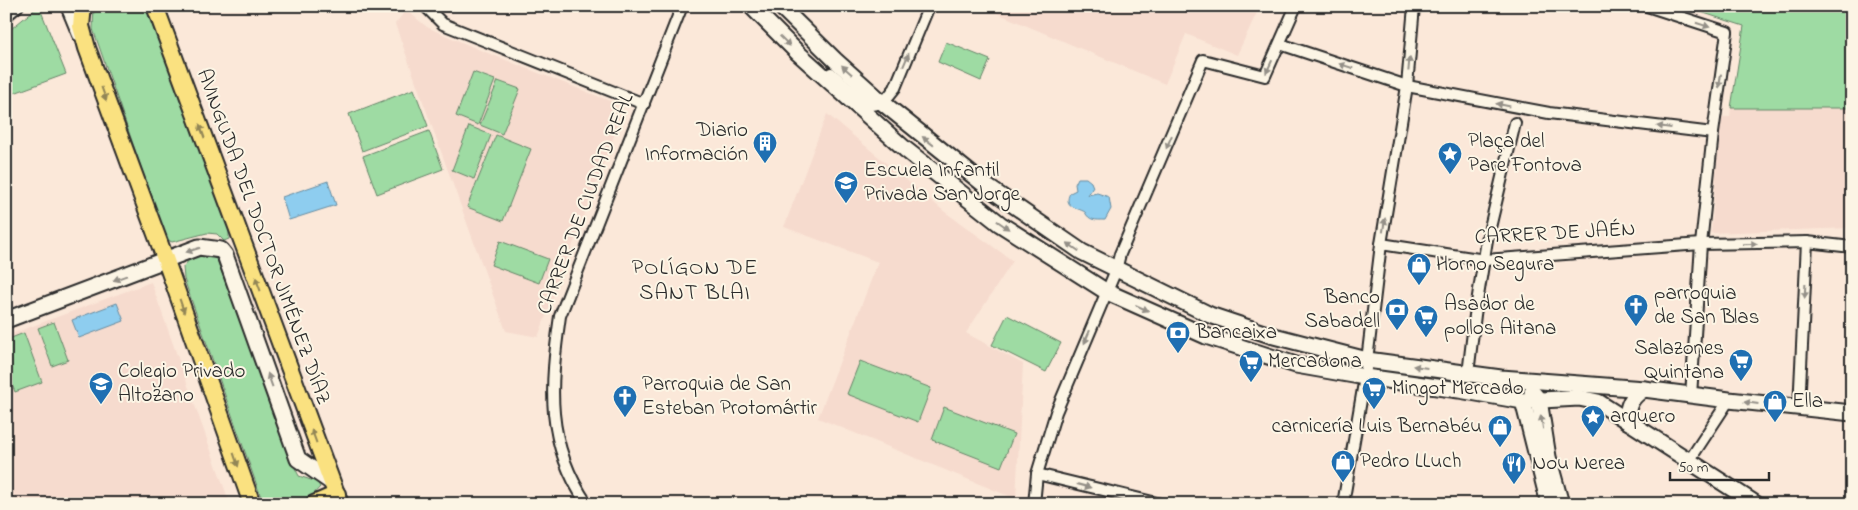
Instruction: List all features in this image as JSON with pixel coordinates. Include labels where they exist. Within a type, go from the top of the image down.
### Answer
[{"type":"main road","points":[[83,6],[81,26],[87,48],[166,260],[252,504]]},
{"type":"main road","name":"AVINGUDA DEL DOCTOR JIMÉNEZ DÍAZ","points":[[155,6],[336,493]]},
{"type":"main road","points":[[314,504],[336,493]]},
{"type":"street","points":[[6,16],[18,6]]},
{"type":"street","points":[[66,6],[78,36],[87,48]]},
{"type":"street","points":[[425,6],[443,24],[644,104]]},
{"type":"street","name":"CARRER DE CIUDAD REAL","points":[[587,504],[569,474],[555,429],[552,394],[554,359],[560,316],[682,6]]},
{"type":"street","points":[[751,6],[807,62],[905,149],[1000,224],[1107,292],[1206,336],[1296,365],[1459,390],[1531,398],[1579,398],[1598,402],[1756,504]]},
{"type":"street","points":[[780,6],[835,60],[883,103],[986,186],[1082,252],[1210,315],[1270,336],[1367,360],[1521,380],[1644,389],[1691,396],[1852,413]]},
{"type":"street","points":[[807,62],[826,69],[871,105],[883,103],[895,88],[929,6]]},
{"type":"street","points":[[1034,504],[1037,474],[1056,412],[1116,270],[1120,254],[1203,60],[1265,76],[1296,6]]},
{"type":"street","points":[[1344,504],[1365,377],[1381,244],[1407,86],[1414,6]]},
{"type":"street","points":[[1647,6],[1727,32],[1713,133],[1701,244],[1691,396]]},
{"type":"street","points":[[1280,44],[1407,86],[1549,113],[1713,133]]},
{"type":"street","points":[[1468,374],[1487,240],[1515,123]]},
{"type":"street","points":[[1799,408],[1807,242]]},
{"type":"street","name":"CARRER DE JAÉN","points":[[1381,244],[1485,260],[1701,244],[1807,242],[1852,247]]},
{"type":"street","name":"AVINGUDA DEL DOCTOR JIMÉNEZ DÍAZ","points":[[166,260],[198,247],[221,250],[225,255],[298,459],[336,493]]},
{"type":"street","points":[[6,320],[166,260]]},
{"type":"street","points":[[1521,380],[1531,398],[1561,504]]},
{"type":"street","points":[[1531,398],[1564,392],[1580,383]]},
{"type":"street","points":[[1627,421],[1627,409],[1630,401],[1635,394],[1644,389]]},
{"type":"street","points":[[1531,398],[1549,504]]},
{"type":"street","points":[[1690,461],[1729,400]]},
{"type":"street","points":[[1037,474],[1161,504]]},
{"type":"shaded area","points":[[980,6],[1254,6],[1259,8],[1237,55],[1186,34],[1165,84]]},
{"type":"shaded area","points":[[406,10],[427,27],[610,101],[616,106],[620,120],[538,337],[506,331],[395,24]]},
{"type":"shaded area","points":[[1731,108],[1852,108],[1852,228],[1711,233],[1721,117],[1730,117]]},
{"type":"shaded area","points":[[827,114],[945,212],[1013,261],[966,333],[1023,364],[1016,499],[818,418],[878,262],[784,227]]},
{"type":"shaded area","name":"Colegio Privado Altozano","points":[[151,282],[230,504],[17,504],[6,474],[6,336]]},
{"type":"green space","points":[[39,6],[66,74],[6,96],[6,33]]},
{"type":"green space","points":[[94,6],[145,6],[229,226],[229,239],[224,241],[217,234],[207,233],[172,242],[166,239],[93,29]]},
{"type":"green space","points":[[1682,6],[1852,6],[1852,108],[1731,108],[1744,26]]},
{"type":"green space","points":[[946,42],[990,60],[981,81],[938,62]]},
{"type":"green space","points":[[473,72],[495,80],[478,125],[456,116]]},
{"type":"green space","points":[[498,81],[520,89],[502,134],[480,125]]},
{"type":"green space","points":[[414,89],[428,126],[362,151],[349,114]]},
{"type":"green space","points":[[469,126],[491,135],[474,179],[452,170]]},
{"type":"green space","points":[[429,131],[443,169],[377,194],[363,156]]},
{"type":"green space","points":[[496,135],[531,149],[503,221],[467,207]]},
{"type":"green space","points":[[500,241],[548,259],[539,283],[491,265]]},
{"type":"green space","points":[[201,253],[217,260],[299,476],[317,482],[320,487],[302,504],[266,504],[262,500],[184,279],[183,267],[190,259]]},
{"type":"green space","points":[[1007,315],[1061,343],[1046,372],[992,345]]},
{"type":"green space","points":[[54,322],[68,360],[52,366],[38,328]]},
{"type":"green space","points":[[24,333],[42,382],[15,392],[6,369],[6,340]]},
{"type":"green space","points":[[860,361],[931,388],[918,422],[847,394]]},
{"type":"green space","points":[[944,407],[1014,434],[1001,467],[932,440]]},
{"type":"water","points":[[1078,178],[1086,178],[1091,182],[1093,187],[1088,195],[1097,193],[1109,197],[1111,209],[1105,220],[1091,218],[1085,212],[1069,204],[1068,198],[1070,193],[1076,190],[1075,184]]},
{"type":"water","points":[[328,181],[336,205],[289,220],[282,197]]},
{"type":"water","points":[[117,303],[124,321],[79,338],[72,320]]},
{"type":"place","name":"Diario Información","points":[[765,164]]},
{"type":"place","name":"Plaça del Pare Fontova","points":[[1450,175]]},
{"type":"place","name":"Escuela Infantil Privada San Jorge","points":[[846,204]]},
{"type":"place","name":"Horno Segura","points":[[1419,286]]},
{"type":"place","name":"parroquia de San Blas","points":[[1636,327]]},
{"type":"place","name":"Banco Sabadell","points":[[1397,331]]},
{"type":"place","name":"Asador de pollos Aitana","points":[[1426,338]]},
{"type":"place","name":"Bancaixa","points":[[1178,354]]},
{"type":"place","name":"Salazones Quintana","points":[[1741,382]]},
{"type":"place","name":"Mercadona","points":[[1251,383]]},
{"type":"place","name":"Colegio Privado Altozano","points":[[101,405]]},
{"type":"place","name":"Mingot Mercado","points":[[1374,410]]},
{"type":"place","name":"Parroquia de San Esteban Protomártir","points":[[625,418]]},
{"type":"place","name":"Ella","points":[[1775,423]]},
{"type":"place","name":"arquero","points":[[1593,438]]},
{"type":"place","name":"carnicería Luis Bernabéu","points":[[1500,448]]},
{"type":"place","name":"Pedro LLuch","points":[[1343,483]]},
{"type":"place","name":"Nou Nerea","points":[[1514,485]]},
{"type":"district","name":"POLÍGON DE SANT BLAI","points":[[695,282]]}]
